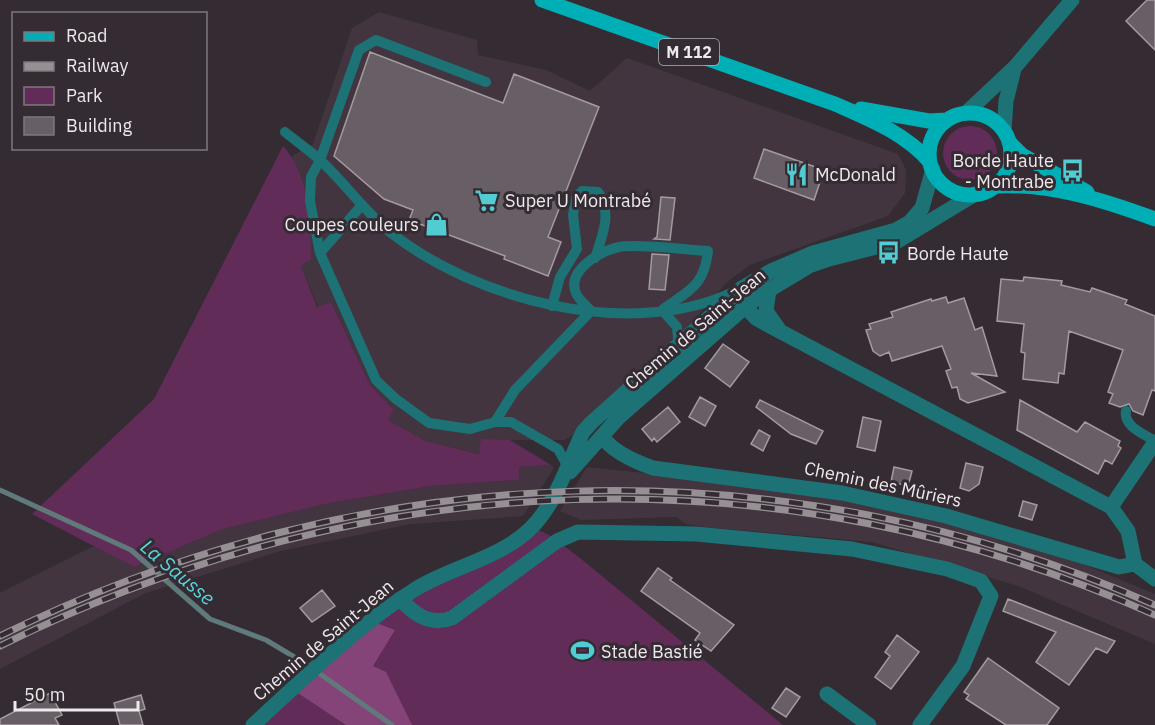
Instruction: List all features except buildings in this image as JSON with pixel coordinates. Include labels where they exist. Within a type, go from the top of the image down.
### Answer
[{"type":"main road","name":"M 112","points":[[542,0],[835,104],[877,122],[902,137],[919,149],[931,165]]},
{"type":"main road","name":"M 112","points":[[835,104],[929,121],[947,120]]},
{"type":"main road","points":[[1093,196],[1039,188],[995,186],[975,194],[950,189],[942,184],[931,165],[933,138],[947,120],[966,113],[987,117],[1022,155],[1093,196],[1155,219]]},
{"type":"main road","points":[[995,186],[1008,171],[1011,152],[1006,136]]},
{"type":"street","points":[[966,113],[1014,67],[1072,0]]},
{"type":"street","points":[[1006,136],[1006,101],[1014,67]]},
{"type":"street","name":"Chemin de Saint-Jean","points":[[560,484],[577,444],[591,423],[742,288],[771,271],[813,253],[896,230],[910,222],[922,208],[931,165]]},
{"type":"street","name":"Chemin de Saint-Jean","points":[[253,725],[301,680],[400,599],[437,576],[501,548],[520,537],[538,520],[560,484],[598,441],[679,364],[745,307],[809,266],[896,242],[975,194]]},
{"type":"street","points":[[742,288],[745,307],[757,318],[1111,507],[1128,531],[1135,564],[1155,579]]},
{"type":"street","points":[[769,290],[766,311],[778,328]]},
{"type":"street","name":"Chemin des Mûriers","points":[[598,441],[605,441],[631,459],[653,468],[774,482],[842,493],[945,516],[1119,567],[1135,564]]},
{"type":"street","points":[[1111,507],[1155,442]]},
{"type":"street","points":[[400,599],[412,612],[423,618],[443,622],[452,618],[557,541],[578,532],[696,534],[852,549],[947,569],[981,581],[991,596],[963,666],[920,725]]},
{"type":"street","points":[[826,694],[869,725]]},
{"type":"lane","points":[[486,82],[376,40],[359,50],[320,160],[311,177],[310,201],[320,253],[376,380],[396,399],[429,423],[470,429],[495,422],[511,422],[558,448],[567,465]]},
{"type":"lane","points":[[285,132],[320,160],[361,206],[421,255],[462,277],[552,306],[591,311],[662,310],[703,306],[742,288]]},
{"type":"lane","points":[[552,306],[553,292],[577,249],[573,215],[576,198],[582,190],[598,192],[605,209],[605,228],[595,258]]},
{"type":"lane","points":[[320,253],[361,206]]},
{"type":"lane","points":[[591,311],[576,293],[574,280],[582,266],[595,258],[620,246],[708,251],[706,270],[700,281],[662,310]]},
{"type":"lane","points":[[662,310],[677,327],[679,364]]},
{"type":"lane","points":[[495,422],[515,390],[591,311]]},
{"type":"lane","points":[[1126,411],[1127,420],[1134,428],[1155,442]]},
{"type":"lane","points":[[558,448],[598,441]]},
{"type":"shaded area","points":[[379,12],[477,40],[478,55],[546,70],[590,91],[627,58],[898,154],[906,170],[905,193],[888,216],[750,265],[727,282],[689,326],[575,434],[564,440],[482,440],[480,454],[426,441],[388,420],[394,410],[370,385],[331,302],[318,307],[301,266],[311,260],[292,156],[313,144],[352,28]]},
{"type":"shaded area","points":[[551,465],[554,468],[523,516],[411,524],[281,551],[146,593],[0,669],[0,593],[94,546],[134,567],[223,529],[325,504],[431,486],[519,480],[519,467]]},
{"type":"shaded area","points":[[587,467],[786,488],[951,522],[1078,562],[1155,594],[1155,644],[1018,586],[872,542],[706,527],[686,524],[676,517],[581,520],[560,511]]},
{"type":"shaded area","points":[[371,621],[395,630],[373,666],[386,672],[412,725],[346,725],[292,689]]},
{"type":"green space","points":[[970,126],[980,128],[989,134],[995,143],[997,153],[995,163],[989,172],[980,178],[970,180],[960,178],[951,172],[945,163],[943,153],[945,143],[951,134],[960,128]]},
{"type":"green space","points":[[283,146],[292,157],[298,170],[307,200],[311,260],[301,266],[317,307],[331,302],[370,385],[394,410],[388,420],[426,441],[479,454],[481,439],[510,440],[551,465],[519,467],[519,480],[431,486],[325,504],[223,529],[134,567],[32,514],[154,399]]},
{"type":"green space","points":[[532,527],[551,536],[580,558],[783,725],[253,725],[371,621]]},
{"type":"waterway","name":"La Sausse","points":[[0,490],[131,550],[210,619],[266,640],[306,664],[392,725]]},
{"type":"railway","points":[[0,636],[139,576],[282,532],[427,504],[574,491],[721,495],[868,515],[1013,552],[1155,605]]},
{"type":"railway","points":[[0,646],[140,586],[282,541],[428,512],[574,500],[721,503],[868,524],[1012,561],[1155,615]]},
{"type":"place","name":"Borde Haute - Montrabe","points":[[1072,170]]},
{"type":"place","name":"McDonald","points":[[797,174]]},
{"type":"place","name":"Super U Montrabé","points":[[487,200]]},
{"type":"place","name":"Coupes couleurs","points":[[437,224]]},
{"type":"place","name":"Borde Haute","points":[[889,253]]},
{"type":"place","name":"Stade Bastié","points":[[583,651]]}]
